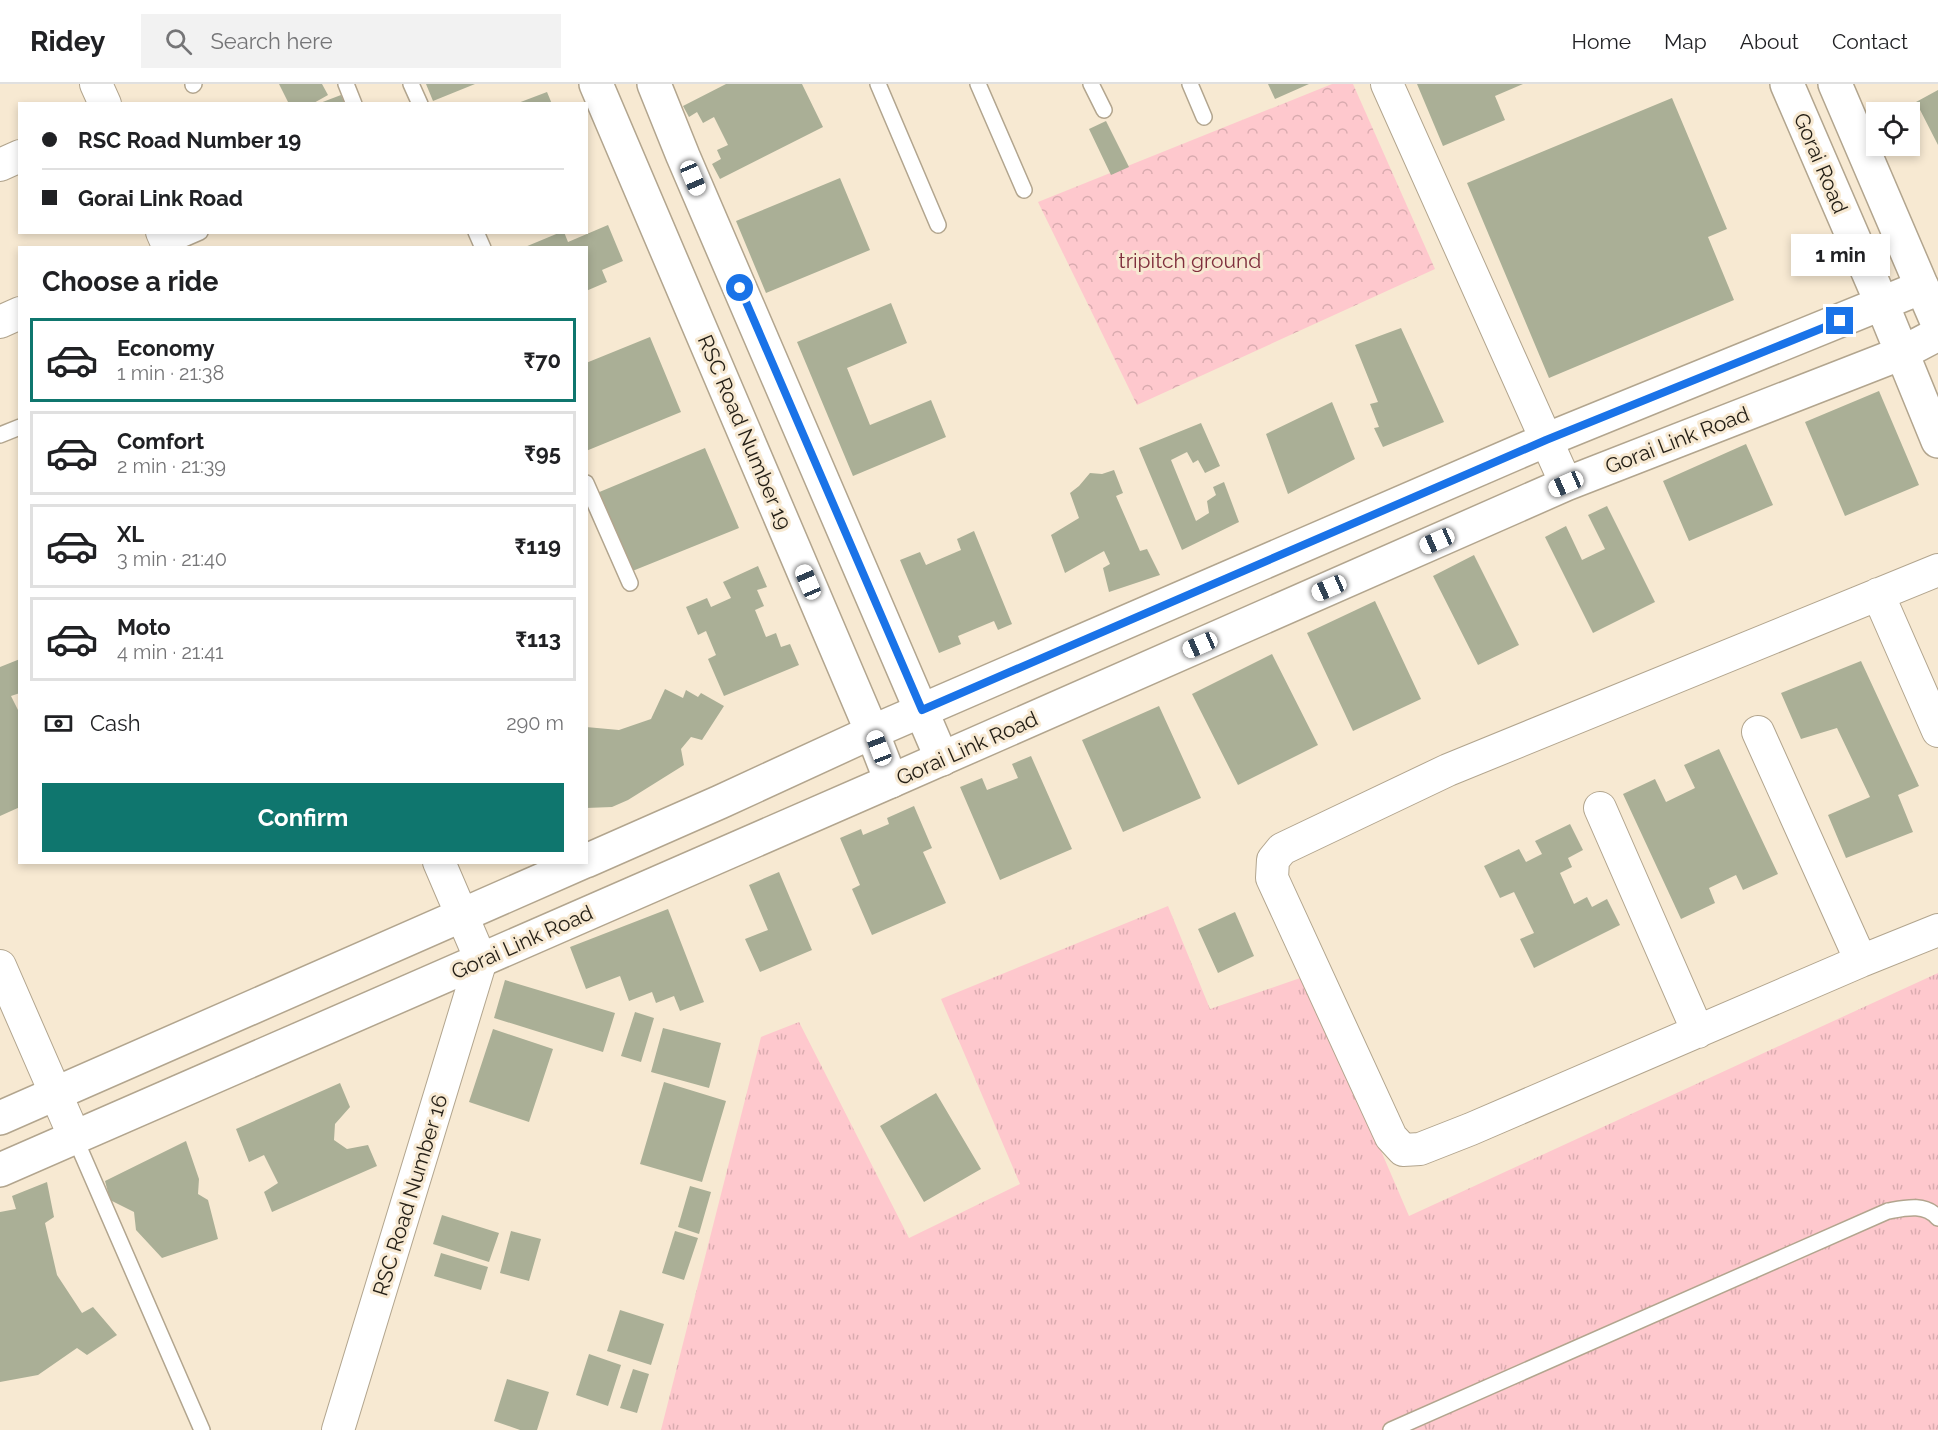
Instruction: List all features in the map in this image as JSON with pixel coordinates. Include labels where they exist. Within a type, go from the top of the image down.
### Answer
[{"type":"main road","points":[[654,84],[942,759]]},
{"type":"main road","name":"Gorai Road","points":[[1787,84],[1938,441]]},
{"type":"main road","points":[[1835,84],[1930,284],[1938,324]]},
{"type":"main road","name":"RSC Road Number 19","points":[[603,86],[891,781]]},
{"type":"main road","points":[[588,861],[922,710],[1546,440],[1930,284]]},
{"type":"main road","name":"Gorai Link Road","points":[[0,1170],[1566,484],[1902,353],[1938,334]]},
{"type":"main road","points":[[0,1118],[580,864]]},
{"type":"street","points":[[96,84],[104,102]]},
{"type":"street","points":[[1387,84],[1566,484]]},
{"type":"street","points":[[0,165],[18,157]]},
{"type":"street","points":[[0,322],[18,314]]},
{"type":"street","points":[[1938,570],[1448,770],[1282,849],[1273,860],[1272,878],[1391,1137],[1403,1150],[1420,1149],[1471,1130],[1938,930]]},
{"type":"street","points":[[1878,594],[1938,731]]},
{"type":"street","points":[[1758,732],[1862,961]]},
{"type":"street","points":[[1600,808],[1698,1032]]},
{"type":"street","points":[[440,864],[482,960]]},
{"type":"street","name":"RSC Road Number 16","points":[[338,1430],[482,960]]},
{"type":"street","points":[[0,966],[75,1138]]},
{"type":"lane","points":[[345,84],[353,102]]},
{"type":"lane","points":[[411,84],[419,102]]},
{"type":"lane","points":[[878,84],[938,225]]},
{"type":"lane","points":[[978,84],[1024,190]]},
{"type":"lane","points":[[1091,84],[1104,110]]},
{"type":"lane","points":[[1190,84],[1204,117]]},
{"type":"lane","points":[[166,243],[194,234]]},
{"type":"lane","points":[[0,435],[18,428]]},
{"type":"lane","points":[[588,488],[630,582]]},
{"type":"lane","points":[[75,1138],[202,1430]]},
{"type":"lane","points":[[1391,1430],[1888,1211],[1915,1207],[1934,1213],[1938,1218]]},
{"type":"green space","name":"tripitch ground","points":[[1332,84],[1353,84],[1435,269],[1137,405],[1038,202]]},
{"type":"green space","points":[[1168,906],[1210,1009],[1306,976],[1409,1216],[1938,973],[1938,1430],[661,1430],[761,1037],[799,1022],[909,1238],[1020,1184],[941,999]]},
{"type":"building","points":[[279,84],[322,84],[328,95],[316,102],[288,102]]},
{"type":"building","points":[[426,84],[475,84],[433,101]]},
{"type":"building","points":[[726,84],[802,84],[823,127],[720,179],[712,164],[721,159],[717,150],[728,145],[714,117],[703,123],[697,112],[689,117],[683,106]]},
{"type":"building","points":[[1268,84],[1309,84],[1275,99]]},
{"type":"building","points":[[1417,84],[1523,84],[1495,96],[1505,120],[1443,146]]},
{"type":"building","points":[[1938,90],[1938,145],[1920,110],[1920,102],[1916,102]]},
{"type":"building","points":[[547,92],[551,102],[521,102]]},
{"type":"building","points":[[341,95],[344,102],[323,102]]},
{"type":"building","points":[[1672,98],[1727,229],[1708,237],[1734,300],[1549,378],[1467,183]]},
{"type":"building","points":[[1106,121],[1129,167],[1111,175],[1089,129]]},
{"type":"building","points":[[840,178],[870,250],[766,293],[736,221]]},
{"type":"building","points":[[608,225],[623,261],[602,270],[607,282],[588,290],[588,246],[527,246],[556,234],[565,234],[568,242]]},
{"type":"building","points":[[891,303],[907,343],[847,368],[870,425],[931,400],[946,437],[853,476],[797,342]]},
{"type":"building","points":[[1401,328],[1444,422],[1383,447],[1374,428],[1379,427],[1370,404],[1378,402],[1355,345]]},
{"type":"building","points":[[650,337],[681,412],[588,450],[588,362]]},
{"type":"building","points":[[1879,391],[1919,485],[1845,516],[1805,422]]},
{"type":"building","points":[[1332,402],[1355,459],[1288,494],[1266,434]]},
{"type":"building","points":[[1201,423],[1220,466],[1205,473],[1198,460],[1193,463],[1187,452],[1171,460],[1196,521],[1209,513],[1207,501],[1216,495],[1213,487],[1224,482],[1239,522],[1182,550],[1139,448]]},
{"type":"building","points":[[1746,444],[1773,505],[1689,541],[1663,481]]},
{"type":"building","points":[[705,448],[739,528],[630,572],[597,493]]},
{"type":"building","points":[[1114,470],[1123,493],[1116,496],[1140,551],[1147,549],[1160,575],[1109,592],[1103,568],[1110,564],[1104,551],[1065,573],[1051,535],[1079,518],[1070,493],[1090,473],[1102,474]]},
{"type":"building","points":[[1607,506],[1655,602],[1593,633],[1545,537],[1566,526],[1582,560],[1605,549],[1588,515]]},
{"type":"building","points":[[974,531],[1012,624],[998,630],[994,621],[958,636],[961,644],[939,653],[900,560],[920,552],[926,565],[961,550],[957,539]]},
{"type":"building","points":[[1474,555],[1519,645],[1478,665],[1433,576]]},
{"type":"building","points":[[758,566],[767,587],[757,590],[764,606],[755,610],[766,637],[776,633],[781,647],[790,644],[799,665],[724,696],[708,659],[716,655],[706,631],[698,635],[686,607],[707,598],[711,607],[731,598],[723,582]]},
{"type":"building","points":[[1375,601],[1421,699],[1353,731],[1307,633]]},
{"type":"building","points":[[1272,654],[1318,745],[1238,785],[1192,694]]},
{"type":"building","points":[[18,660],[18,694],[11,696],[18,710],[18,808],[0,816],[0,667]]},
{"type":"building","points":[[1861,661],[1919,786],[1898,795],[1913,832],[1846,858],[1828,815],[1870,797],[1837,728],[1801,739],[1781,693]]},
{"type":"building","points":[[665,689],[683,698],[686,690],[698,697],[701,693],[724,706],[702,740],[691,737],[681,749],[684,765],[628,800],[612,807],[588,808],[588,727],[619,730],[651,719]]},
{"type":"building","points":[[1159,706],[1201,798],[1123,832],[1082,740]]},
{"type":"building","points":[[1719,749],[1778,874],[1743,890],[1736,875],[1709,888],[1715,903],[1681,919],[1623,794],[1655,779],[1666,802],[1695,788],[1684,765]]},
{"type":"building","points":[[1031,756],[1072,849],[1000,880],[960,787],[982,778],[987,790],[1018,778],[1012,764]]},
{"type":"building","points":[[914,806],[932,848],[923,852],[946,903],[872,935],[852,889],[860,885],[840,838],[861,829],[863,835],[889,824],[887,818]]},
{"type":"building","points":[[1570,824],[1583,850],[1568,858],[1572,867],[1560,873],[1574,904],[1587,897],[1592,907],[1607,899],[1620,925],[1534,968],[1520,939],[1534,933],[1514,892],[1500,898],[1484,866],[1519,849],[1526,862],[1542,854],[1535,841]]},
{"type":"building","points":[[779,872],[812,950],[760,972],[745,939],[768,930],[749,885]]},
{"type":"building","points":[[668,909],[704,1002],[680,1011],[674,996],[656,1003],[652,992],[629,1001],[620,976],[586,989],[570,947]]},
{"type":"building","points":[[1235,912],[1254,956],[1218,973],[1198,929]]},
{"type":"building","points":[[505,980],[615,1013],[603,1052],[494,1018]]},
{"type":"building","points":[[635,1012],[654,1018],[641,1062],[621,1056]]},
{"type":"building","points":[[663,1028],[721,1043],[709,1088],[651,1072]]},
{"type":"building","points":[[493,1029],[553,1049],[529,1122],[469,1102]]},
{"type":"building","points":[[664,1082],[726,1101],[702,1182],[640,1164]]},
{"type":"building","points":[[340,1083],[350,1107],[335,1124],[334,1140],[347,1149],[368,1145],[377,1166],[272,1212],[264,1192],[278,1183],[264,1155],[249,1162],[236,1129]]},
{"type":"building","points":[[936,1093],[981,1169],[924,1202],[880,1126]]},
{"type":"building","points":[[186,1141],[199,1179],[198,1194],[208,1200],[218,1239],[162,1258],[136,1230],[134,1212],[110,1200],[105,1181]]},
{"type":"building","points":[[47,1182],[54,1217],[45,1223],[57,1275],[82,1313],[93,1307],[117,1335],[87,1355],[77,1348],[38,1375],[0,1382],[0,1212],[16,1209],[12,1196]]},
{"type":"building","points":[[690,1186],[711,1192],[699,1234],[678,1227]]},
{"type":"building","points":[[442,1215],[499,1233],[489,1262],[433,1244]]},
{"type":"building","points":[[511,1231],[541,1239],[529,1281],[500,1273]]},
{"type":"building","points":[[675,1231],[698,1238],[684,1280],[662,1273]]},
{"type":"building","points":[[441,1253],[488,1267],[481,1290],[434,1276]]},
{"type":"building","points":[[620,1310],[664,1324],[651,1365],[607,1351]]},
{"type":"building","points":[[589,1354],[621,1365],[608,1406],[576,1395]]},
{"type":"building","points":[[633,1369],[649,1374],[637,1413],[620,1408]]},
{"type":"building","points":[[507,1379],[549,1392],[537,1430],[520,1430],[494,1421]]},
{"type":"route","points":[[740,288],[922,710],[1546,440],[1840,321]]}]
